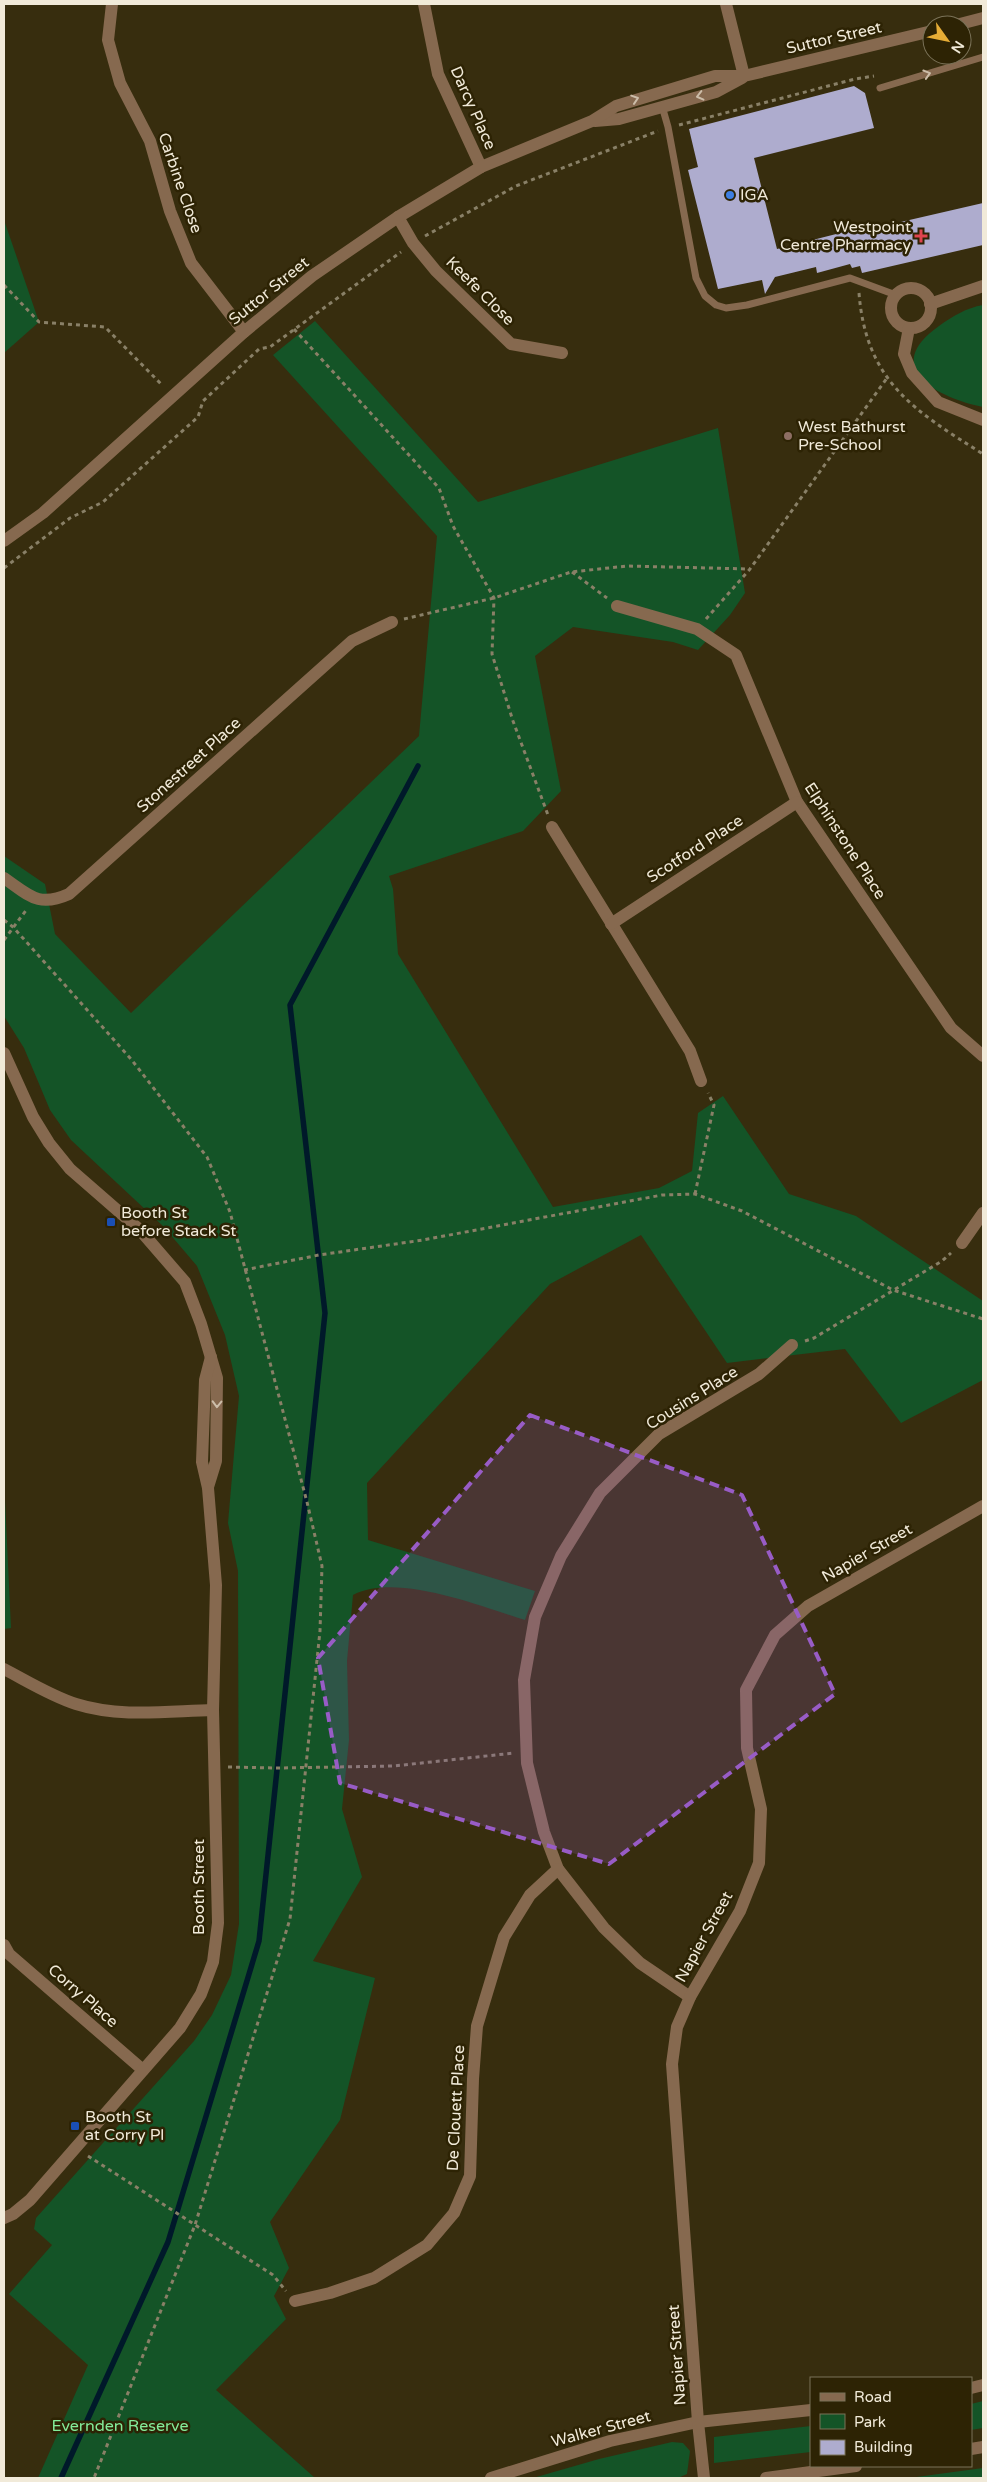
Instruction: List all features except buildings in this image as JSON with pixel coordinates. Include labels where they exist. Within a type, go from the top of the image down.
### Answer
[{"type":"street","name":"Carbine Close","points":[[112,4],[108,40],[120,83],[150,141],[170,211],[190,263],[244,332]]},
{"type":"street","name":"Darcy Place","points":[[424,4],[438,74],[482,167]]},
{"type":"street","points":[[726,4],[744,76]]},
{"type":"street","name":"Suttor Street","points":[[4,541],[43,513],[244,332],[312,276],[398,217],[482,167],[592,121],[616,106],[662,90],[714,76],[744,76],[922,33]]},
{"type":"street","name":"Suttor Street","points":[[592,121],[619,119],[716,92],[744,76]]},
{"type":"street","name":"Keefe Close","points":[[398,217],[413,243],[436,271],[510,344],[562,353]]},
{"type":"street","points":[[930,304],[983,286]]},
{"type":"street","points":[[907,288],[913,288],[924,294],[930,304],[926,321],[909,328],[898,323],[894,318],[891,306],[896,295],[907,288]]},
{"type":"street","points":[[909,328],[904,354],[912,373],[938,402],[983,420]]},
{"type":"street","name":"Elphinstone Place","points":[[617,606],[697,629],[736,655],[797,802],[952,1028],[983,1056]]},
{"type":"street","name":"Stonestreet Place","points":[[35,899],[53,901],[69,894],[352,641],[392,622]]},
{"type":"street","name":"Scotford Place","points":[[611,924],[797,802]]},
{"type":"street","points":[[552,827],[690,1051],[701,1081]]},
{"type":"street","points":[[4,878],[35,899]]},
{"type":"street","name":"Booth Street","points":[[4,1053],[33,1117],[49,1143],[70,1169],[140,1230],[185,1282],[217,1378],[216,1461],[208,1488],[216,1585],[214,1766],[218,1923],[213,1962],[201,1994],[180,2028],[30,2200],[9,2216]]},
{"type":"street","points":[[962,1243],[983,1213]]},
{"type":"street","name":"Cousins Place","points":[[690,1998],[640,1963],[604,1928],[558,1869],[544,1832],[527,1763],[524,1680],[535,1617],[561,1556],[600,1493],[659,1434],[759,1374],[792,1346]]},
{"type":"street","name":"Napier Street","points":[[704,2478],[698,2422],[672,2064],[677,2027],[690,1998],[740,1911],[759,1863],[761,1809],[747,1748],[746,1690],[775,1636],[808,1606],[983,1506]]},
{"type":"street","points":[[4,1669],[76,1704],[101,1710],[129,1712],[214,1710]]},
{"type":"street","name":"De Clouett Place","points":[[295,2301],[330,2293],[374,2278],[427,2245],[454,2213],[470,2176],[473,2079],[477,2026],[504,1937],[530,1895],[558,1869]]},
{"type":"street","name":"Corry Place","points":[[4,1945],[9,1954],[143,2070]]},
{"type":"street","name":"Walker Street","points":[[491,2478],[610,2441],[698,2422],[810,2410]]},
{"type":"street","points":[[766,2478],[848,2467]]},
{"type":"lane","points":[[880,88],[983,58]]},
{"type":"lane","points":[[662,106],[668,128],[696,278],[705,296],[716,305],[726,308],[746,305],[850,278],[896,295]]},
{"type":"path","points":[[4,568],[70,518],[103,502],[198,417],[203,401],[259,349],[270,347],[413,243],[516,186],[668,128],[855,79],[877,76]]},
{"type":"path","points":[[4,285],[39,322],[105,327],[174,397]]},
{"type":"path","points":[[294,329],[439,488],[453,526],[494,598],[492,654],[513,721],[552,827]]},
{"type":"path","points":[[697,629],[750,569],[887,378]]},
{"type":"path","points":[[392,622],[494,598],[571,572],[627,566],[750,569]]},
{"type":"path","points":[[571,572],[617,606]]},
{"type":"path","points":[[4,940],[35,899]]},
{"type":"path","points":[[4,920],[13,927]]},
{"type":"path","points":[[695,1194],[714,1105],[701,1081]]},
{"type":"path","points":[[244,1270],[319,1255],[423,1240],[662,1195],[695,1194],[742,1211],[893,1290],[983,1320]]},
{"type":"path","points":[[792,1346],[814,1338],[942,1261],[962,1243]]},
{"type":"path","points":[[214,1766],[277,1768],[394,1766],[527,1752]]},
{"type":"path","points":[[75,2148],[273,2275],[295,2301]]},
{"type":"highlighted area","points":[[530,1415],[742,1495],[835,1694],[609,1864],[340,1783],[318,1658]]},
{"type":"green space","points":[[4,220],[39,322],[4,353]]},
{"type":"green space","points":[[983,305],[983,407],[949,396],[922,379],[915,368],[914,355],[922,341],[939,326],[960,313]]},
{"type":"green space","name":"Evernden Reserve","points":[[315,321],[478,502],[718,428],[745,593],[730,615],[698,650],[673,642],[573,627],[535,656],[561,791],[523,831],[389,876],[393,889],[398,954],[553,1207],[659,1188],[692,1171],[698,1113],[723,1096],[789,1194],[856,1216],[983,1301],[983,1380],[901,1423],[845,1349],[727,1363],[641,1235],[550,1284],[367,1483],[368,1540],[535,1591],[525,1620],[462,1600],[414,1589],[391,1587],[371,1589],[353,1595],[347,1661],[349,1740],[342,1809],[362,1877],[313,1961],[375,1978],[340,2120],[270,2222],[289,2268],[274,2296],[286,2319],[216,2390],[315,2478],[38,2478],[88,2365],[9,2294],[52,2245],[34,2229],[36,2218],[194,2041],[212,2015],[231,1975],[239,1924],[238,1571],[228,1523],[239,1396],[225,1335],[197,1266],[163,1226],[71,1140],[50,1110],[24,1048],[4,1016],[4,856],[45,884],[55,934],[131,1013],[419,736],[437,536],[273,355]]},
{"type":"green space","points":[[4,1479],[11,1628],[4,1629]]},
{"type":"green space","points":[[983,2401],[983,2428],[972,2430],[972,2404]]},
{"type":"green space","points":[[810,2426],[810,2452],[714,2463],[714,2437]]},
{"type":"green space","points":[[672,2442],[683,2443],[690,2451],[687,2474],[678,2478],[533,2478],[599,2459]]},
{"type":"green space","points":[[983,2468],[983,2478],[909,2478]]},
{"type":"waterway","points":[[61,2478],[168,2242],[259,1941],[325,1313],[290,1005],[418,766]]},
{"type":"place","name":"IGA","points":[[730,195]]},
{"type":"place","name":"Westpoint Centre Pharmacy","points":[[921,236]]},
{"type":"place","name":"West Bathurst Pre-School","points":[[788,436]]},
{"type":"place","name":"Booth St before Stack St","points":[[111,1222]]},
{"type":"place","name":"Booth St at Corry Pl","points":[[75,2126]]}]
